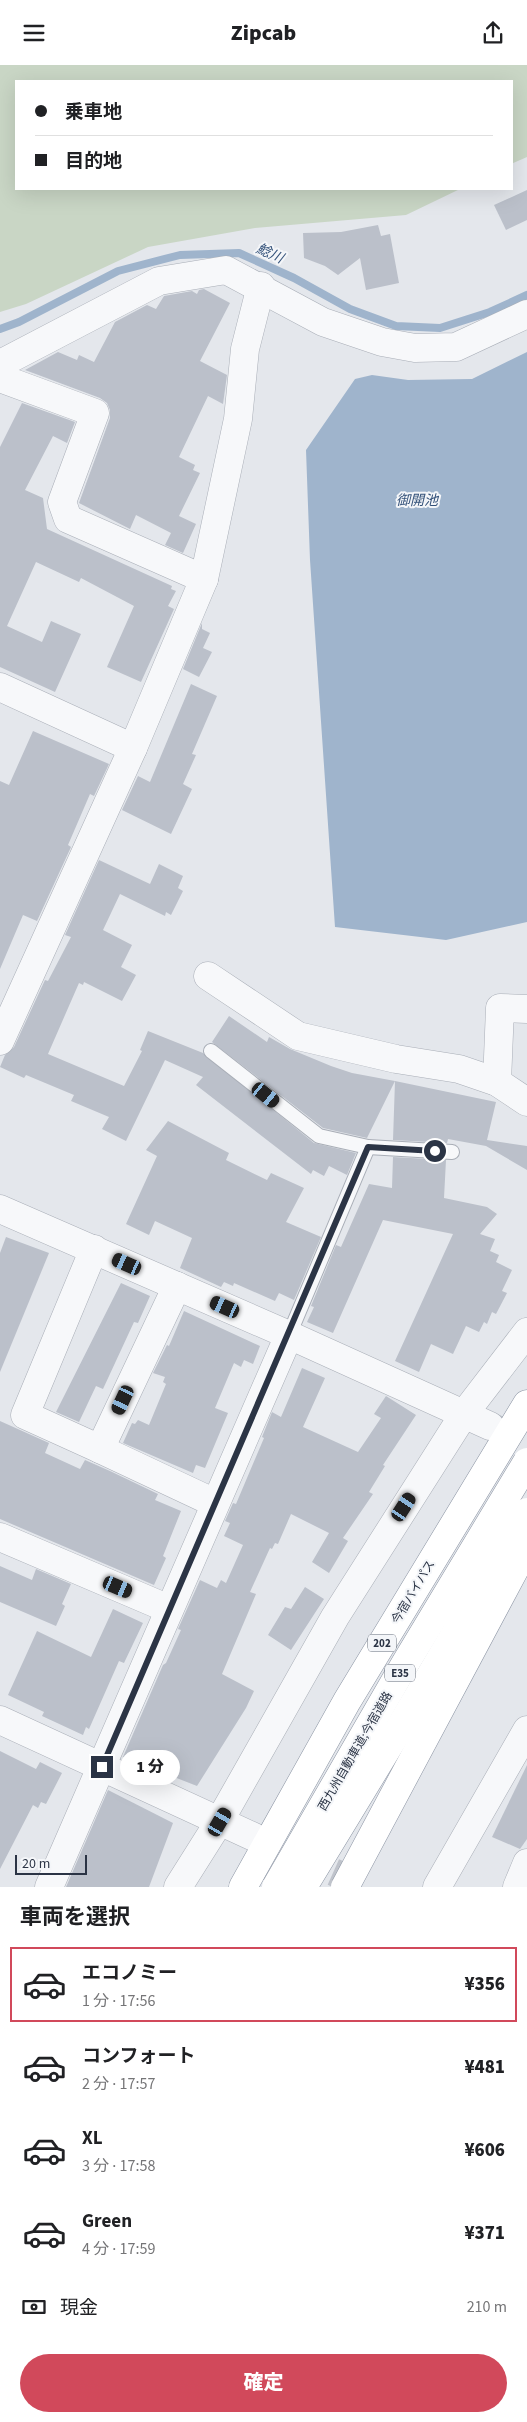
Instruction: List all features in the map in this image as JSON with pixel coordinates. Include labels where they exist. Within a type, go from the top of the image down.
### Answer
[{"type":"highway","name":"今宿バイパス","points":[[243,1887],[347,1701],[502,1441],[527,1404]]},
{"type":"highway","name":"西九州自動車道;今宿道路","points":[[276,1887],[405,1664],[527,1462]]},
{"type":"highway","name":"西九州自動車道;今宿道路","points":[[303,1887],[527,1512]]},
{"type":"highway","points":[[345,1887],[527,1546]]},
{"type":"highway","points":[[332,1887],[375,1812],[527,1564]]},
{"type":"street","points":[[0,364],[160,281],[226,270],[261,286],[323,322],[382,342],[415,348],[456,347],[527,315]]},
{"type":"street","points":[[0,1041],[132,748],[204,579],[238,419],[245,349],[261,286]]},
{"type":"street","points":[[0,378],[95,413],[62,502],[68,519],[204,579]]},
{"type":"street","points":[[0,687],[132,748]]},
{"type":"street","points":[[208,976],[298,1036],[387,1057],[459,1069],[497,1082],[527,1102]]},
{"type":"street","points":[[497,1082],[500,1008],[527,1009]]},
{"type":"street","points":[[0,1209],[289,1335],[490,1426]]},
{"type":"street","points":[[94,1249],[25,1415],[215,1503]]},
{"type":"street","points":[[100,1449],[177,1286]]},
{"type":"street","points":[[178,1887],[220,1822],[335,1617],[464,1414],[527,1333]]},
{"type":"street","points":[[49,1887],[289,1335]]},
{"type":"street","points":[[0,1537],[169,1609]]},
{"type":"street","points":[[0,1720],[254,1837]]},
{"type":"street","points":[[437,1887],[527,1730]]},
{"type":"street","points":[[517,1887],[527,1863]]},
{"type":"lane","points":[[211,1051],[319,1137],[368,1147],[452,1152]]},
{"type":"lane","points":[[289,1335],[368,1147]]},
{"type":"green space","points":[[0,65],[527,65],[527,157],[513,163],[513,80],[15,80],[15,190],[458,190],[406,215],[255,228],[148,247],[26,304],[0,312]]},
{"type":"water","name":"御開池","points":[[527,352],[527,922],[446,940],[335,927],[310,560],[306,450],[355,379],[372,375],[408,380],[472,379]]},
{"type":"building","points":[[527,190],[527,220],[506,230],[494,205]]},
{"type":"building","points":[[378,225],[381,236],[390,234],[399,283],[366,290],[360,258],[338,275],[325,266],[304,258],[303,233],[341,232]]},
{"type":"building","points":[[204,289],[230,303],[200,361],[227,375],[223,404],[208,396],[179,457],[195,465],[193,470],[200,473],[179,516],[196,524],[183,553],[165,545],[171,533],[136,515],[130,529],[79,503],[110,418],[110,410],[107,403],[100,398],[25,370],[58,352],[77,360],[79,355],[94,362],[115,322],[147,305],[156,309],[164,296],[192,291],[197,294],[199,290]]},
{"type":"building","points":[[22,403],[75,422],[67,443],[53,436],[25,490],[43,498],[47,529],[172,586],[171,589],[176,591],[168,606],[174,609],[141,682],[107,667],[134,606],[81,578],[79,582],[36,562],[7,626],[42,642],[51,621],[81,634],[55,692],[0,667],[0,447]]},
{"type":"building","points":[[202,623],[202,629],[210,633],[203,648],[212,652],[199,677],[183,669]]},
{"type":"building","points":[[191,684],[217,696],[192,754],[196,755],[183,784],[192,789],[171,834],[122,810],[138,776],[150,782]]},
{"type":"building","points":[[33,731],[109,764],[94,796],[90,794],[68,845],[71,847],[37,921],[23,915],[0,969],[0,781],[9,785]]},
{"type":"building","points":[[99,860],[150,884],[159,864],[183,876],[178,888],[183,891],[171,915],[166,912],[165,916],[120,894],[103,930],[132,945],[121,967],[136,975],[122,1001],[84,982],[83,985],[79,983],[48,1054],[124,1086],[142,1051],[140,1050],[148,1031],[203,1053],[314,1143],[356,1153],[347,1175],[329,1166],[324,1176],[313,1170],[311,1174],[196,1085],[203,1077],[165,1060],[126,1141],[102,1129],[109,1117],[71,1101],[74,1095],[26,1075],[24,1078],[0,1067],[5,1055],[14,1047],[45,980],[48,981],[71,937],[65,935]]},
{"type":"building","points":[[229,1016],[267,1042],[269,1037],[290,1049],[331,1066],[352,1073],[395,1081],[367,1138],[323,1128],[212,1042]]},
{"type":"building","points":[[395,1081],[496,1102],[487,1140],[527,1146],[527,1170],[486,1146],[448,1139],[447,1143],[393,1140]]},
{"type":"building","points":[[168,1121],[229,1153],[226,1160],[267,1180],[271,1173],[304,1188],[286,1222],[321,1237],[294,1300],[279,1293],[275,1301],[234,1283],[233,1286],[224,1282],[221,1287],[180,1268],[192,1238],[155,1221],[149,1235],[126,1224],[157,1156],[146,1150]]},
{"type":"building","points":[[393,1157],[446,1160],[444,1198],[487,1207],[497,1214],[480,1234],[495,1239],[490,1251],[499,1255],[496,1262],[512,1270],[502,1291],[507,1293],[496,1314],[492,1312],[487,1324],[484,1322],[479,1332],[466,1326],[453,1354],[431,1344],[419,1372],[395,1361],[453,1234],[383,1220],[333,1333],[307,1322],[314,1307],[311,1306],[336,1245],[341,1247],[369,1184],[392,1188]]},
{"type":"building","points":[[6,1237],[49,1253],[0,1372],[0,1253]]},
{"type":"building","points":[[121,1283],[150,1296],[138,1323],[134,1322],[103,1389],[96,1386],[79,1422],[56,1412]]},
{"type":"building","points":[[184,1311],[260,1346],[253,1364],[244,1360],[241,1367],[234,1363],[215,1408],[228,1413],[205,1468],[196,1465],[193,1473],[123,1443],[132,1423],[135,1424],[138,1420],[149,1425],[166,1384],[163,1382],[165,1377],[153,1373],[167,1345],[169,1346]]},
{"type":"building","points":[[302,1368],[325,1378],[303,1427],[358,1452],[381,1418],[374,1414],[386,1396],[416,1415],[383,1465],[385,1466],[369,1492],[373,1494],[343,1538],[348,1541],[329,1573],[312,1562],[329,1533],[291,1514],[278,1544],[275,1543],[272,1549],[270,1548],[250,1592],[256,1594],[222,1674],[254,1691],[246,1708],[197,1786],[123,1757],[163,1665],[166,1663],[181,1630],[178,1629],[200,1580],[217,1588],[221,1580],[226,1583],[243,1545],[224,1536],[230,1523],[225,1521],[233,1503],[236,1504],[264,1438],[262,1437],[272,1412],[281,1417]]},
{"type":"building","points":[[0,1421],[49,1443],[45,1453],[80,1469],[85,1460],[158,1494],[155,1500],[181,1511],[163,1556],[166,1558],[154,1585],[0,1519]]},
{"type":"building","points":[[0,1566],[32,1580],[36,1569],[71,1584],[62,1604],[65,1606],[56,1626],[0,1602]]},
{"type":"building","points":[[305,1587],[324,1599],[291,1650],[268,1635],[285,1607],[291,1609]]},
{"type":"building","points":[[113,1609],[143,1623],[124,1663],[119,1661],[89,1729],[86,1727],[83,1735],[42,1716],[44,1712],[8,1695],[37,1631],[91,1657]]},
{"type":"building","points":[[0,1751],[36,1769],[40,1762],[62,1773],[46,1804],[41,1802],[38,1808],[33,1805],[0,1869]]},
{"type":"building","points":[[527,1765],[527,1839],[520,1849],[492,1837]]},
{"type":"building","points":[[108,1790],[173,1823],[149,1887],[66,1887]]},
{"type":"waterway","name":"鯰川","points":[[0,329],[19,322],[118,271],[180,255],[239,253],[294,278],[350,309],[396,326],[440,328],[490,312],[527,295]]},
{"type":"tunnel","points":[[490,1426],[527,1443]]},
{"type":"tunnel","points":[[295,1855],[367,1887]]},
{"type":"route","points":[[102,1767],[289,1335],[368,1147],[435,1151]]}]
